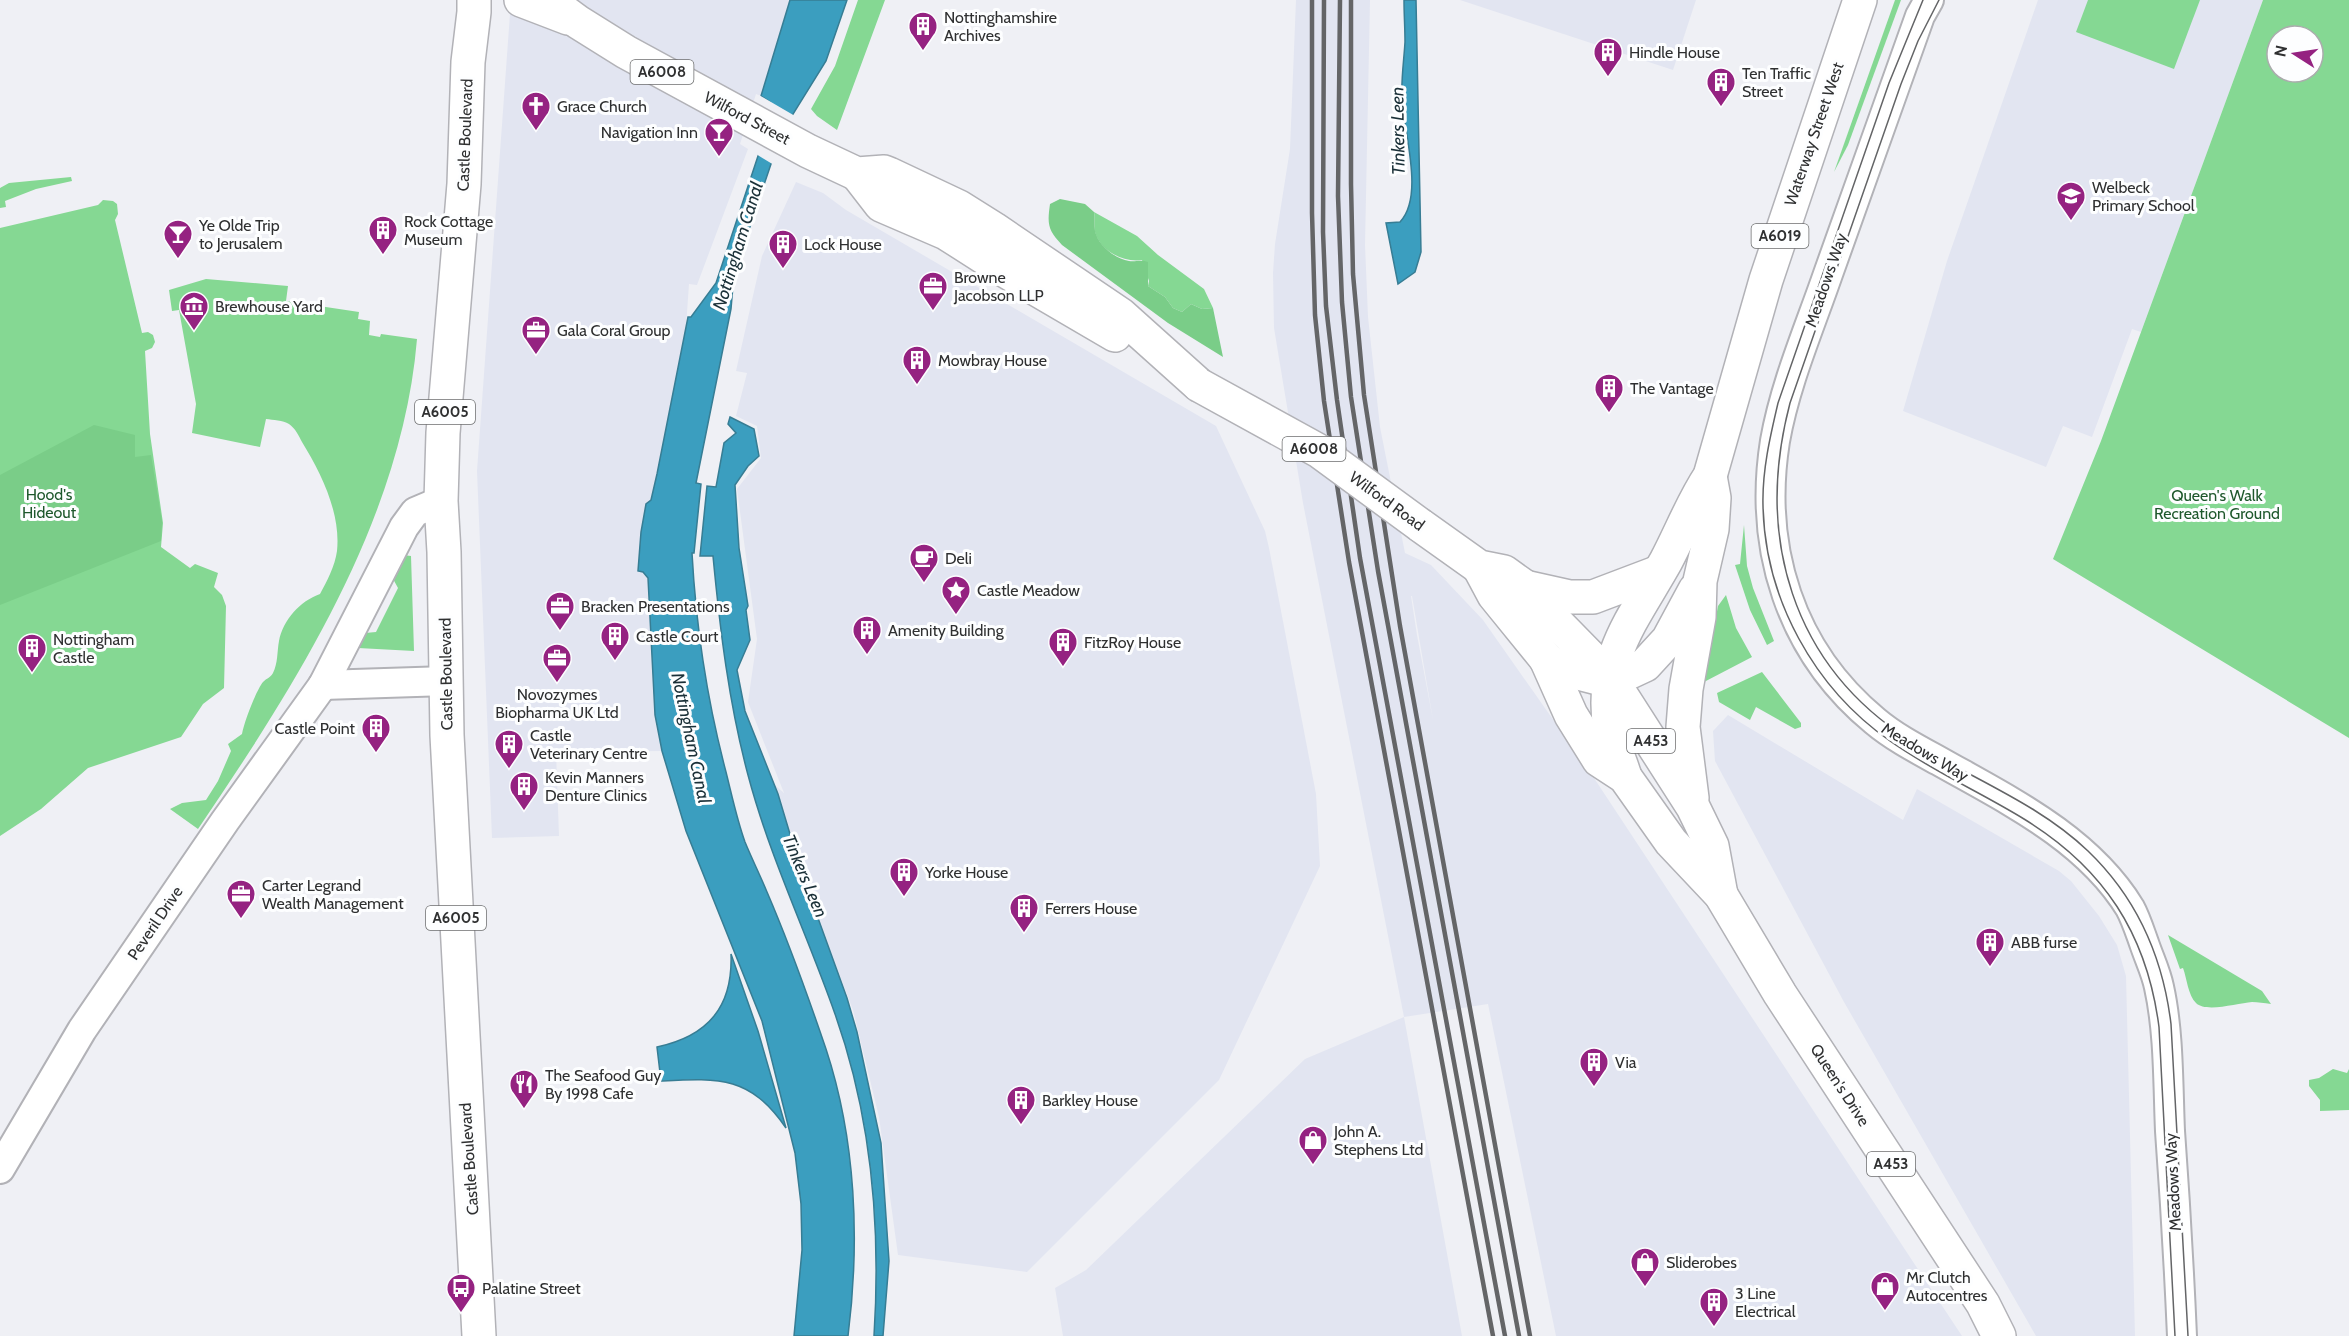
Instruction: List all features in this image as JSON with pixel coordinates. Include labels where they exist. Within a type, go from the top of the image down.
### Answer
[{"type":"main road","name":"Wilford Street","points":[[521,0],[578,22]]},
{"type":"main road","name":"Wilford Street","points":[[548,0],[626,52],[797,145],[857,174],[881,205],[946,233],[972,249]]},
{"type":"main road","name":"Waterway Street West","points":[[1625,777],[1610,731],[1607,694],[1609,676],[1621,639],[1684,528],[1696,497],[1710,476],[1766,280],[1860,0]]},
{"type":"main road","name":"Castle Boulevard","points":[[477,4],[468,63],[464,184],[443,433],[441,501],[447,735],[479,1336]]},
{"type":"main road","name":"Wilford Street","points":[[857,174],[884,172],[959,207]]},
{"type":"main road","name":"Wilford Road","points":[[959,207],[1121,315],[1199,385]]},
{"type":"main road","name":"Wilford Road","points":[[972,249],[1199,385],[1319,452],[1479,567],[1504,572],[1525,587],[1537,606],[1609,676]]},
{"type":"main road","name":"Waterway Street West","points":[[1693,807],[1683,727],[1686,689],[1700,617],[1700,581],[1712,529],[1714,498],[1710,476]]},
{"type":"main road","name":"Wilford Road","points":[[1479,567],[1494,595],[1546,659]]},
{"type":"main road","points":[[1525,587],[1570,597],[1593,597],[1659,573]]},
{"type":"main road","name":"Waterway Street West","points":[[1546,659],[1559,668],[1594,677],[1630,672],[1645,665],[1668,640],[1700,581]]},
{"type":"main road","name":"Queen's Drive","points":[[1546,659],[1571,715],[1599,760],[1625,777],[1671,842],[1721,895],[1780,994],[1983,1304],[1999,1336]]},
{"type":"main road","name":"Queen's Drive","points":[[1609,676],[1693,807],[1712,846],[1721,895]]},
{"type":"street","name":"Meadows Way","points":[[1929,0],[1920,16],[1785,399],[1776,440],[1769,506],[1775,555],[1788,602],[1800,629],[1820,663],[1867,714],[1906,743],[2024,810],[2061,835],[2114,885],[2132,911],[2159,987],[2165,1037],[2182,1336]]},
{"type":"street","name":"Peveril Drive","points":[[0,1169],[82,1030],[225,821],[323,684],[404,527],[415,512],[441,501]]},
{"type":"street","points":[[323,684],[447,681]]},
{"type":"shaded area","points":[[511,0],[790,0],[761,96],[756,94],[740,144],[748,149],[697,285],[689,284],[685,341],[657,474],[651,500],[646,505],[641,532],[638,570],[644,572],[648,578],[655,715],[662,751],[556,752],[559,836],[492,838],[477,471]]},
{"type":"shaded area","points":[[1296,0],[1370,0],[1365,245],[1368,317],[1380,427],[1405,553],[1431,565],[1483,620],[1592,775],[1962,1336],[1556,1336],[1488,1004],[1404,1017],[1303,503],[1274,328],[1275,244],[1290,149]],"holes":[[[1412,596],[1433,720],[1417,635]]]},
{"type":"shaded area","points":[[1460,0],[1696,0],[1673,70]]},
{"type":"shaded area","name":"Welbeck Primary School","points":[[2038,0],[2263,0],[2141,332],[2132,329],[2092,437],[2063,426],[2046,467],[1903,411],[1947,261]]},
{"type":"shaded area","points":[[796,182],[823,193],[846,210],[1216,426],[1265,531],[1269,548],[1316,794],[1320,866],[1219,1080],[1027,1272],[898,1255],[879,1117],[853,1010],[784,832],[769,780],[784,793],[748,702],[757,639],[737,489],[761,458],[757,426],[736,416],[747,373],[736,371],[762,256]]},
{"type":"shaded area","name":"ABB furse","points":[[1728,715],[1903,820],[1917,789],[2059,871],[2071,881],[2099,916],[2117,945],[2126,976],[2135,1336],[2036,1336],[1844,1002],[1715,761],[1713,731]]},
{"type":"shaded area","name":"John A. Stephens Ltd","points":[[1404,1017],[1462,1336],[1063,1336],[1055,1288],[1086,1270],[1305,1059]]},
{"type":"green space","points":[[858,0],[885,0],[837,130],[811,109],[835,66]]},
{"type":"green space","points":[[1895,0],[1901,0],[1848,145],[1834,172]]},
{"type":"green space","points":[[2088,0],[2200,0],[2174,69],[2076,32]]},
{"type":"green space","name":"Queen's Walk Recreation Ground","points":[[2263,0],[2349,0],[2349,738],[2053,559],[2101,441]]},
{"type":"green space","points":[[71,177],[72,181],[36,189],[5,201],[6,207],[0,208],[0,188],[9,183]]},
{"type":"green space","points":[[1060,199],[1085,204],[1094,212],[1097,236],[1103,246],[1113,254],[1124,260],[1148,262],[1148,286],[1165,297],[1173,308],[1182,312],[1191,304],[1202,309],[1213,308],[1223,357],[1168,323],[1062,245],[1051,231],[1049,222],[1050,204]]},
{"type":"green space","name":"Hood's Hideout","points":[[103,200],[117,204],[118,214],[115,220],[142,333],[148,332],[153,335],[155,342],[152,348],[145,351],[150,434],[163,523],[161,547],[190,568],[195,564],[218,573],[214,587],[222,595],[226,606],[224,688],[203,704],[181,737],[88,768],[41,809],[0,836],[0,228],[98,205]]},
{"type":"green space","points":[[1094,212],[1137,236],[1158,255],[1204,289],[1213,308],[1202,309],[1191,304],[1182,312],[1173,308],[1165,297],[1148,286],[1149,281],[1142,260],[1128,260],[1107,250],[1102,245],[1095,232]]},
{"type":"green space","name":"Brewhouse Yard","points":[[206,279],[288,286],[286,301],[359,312],[358,319],[370,321],[369,335],[380,337],[381,334],[417,339],[407,406],[390,471],[367,535],[339,597],[307,657],[272,716],[198,829],[170,809],[182,803],[206,800],[218,781],[231,751],[228,744],[242,734],[257,692],[263,682],[273,673],[284,626],[299,606],[320,594],[333,568],[337,551],[336,522],[328,494],[316,467],[289,424],[266,419],[260,447],[192,433],[196,404],[179,310],[172,311],[169,290]]},
{"type":"green space","name":"Hood's Hideout","points":[[94,425],[135,435],[135,457],[151,455],[162,521],[161,541],[0,605],[0,475]]},
{"type":"green space","points":[[1744,525],[1747,566],[1753,588],[1774,641],[1767,645],[1750,610],[1735,565],[1740,564]]},
{"type":"green space","points":[[403,555],[411,556],[414,651],[358,648],[365,633],[376,632],[398,588],[392,577]]},
{"type":"green space","points":[[1726,595],[1736,628],[1752,657],[1704,682],[1718,606]]},
{"type":"green space","points":[[1762,672],[1801,723],[1801,727],[1795,729],[1756,707],[1750,720],[1719,702],[1717,693]]},
{"type":"green space","points":[[2168,935],[2262,991],[2271,1004],[2252,1002],[2207,1007],[2196,1003],[2189,991],[2183,968],[2180,969]]},
{"type":"green space","points":[[2333,1069],[2347,1073],[2349,1069],[2349,1110],[2320,1111],[2320,1100],[2309,1086],[2309,1080],[2319,1078]]},
{"type":"water","name":"Nottingham Canal","points":[[790,0],[847,0],[826,61],[793,114],[771,164],[734,274],[731,309],[696,483],[701,484],[694,553],[692,553],[696,608],[708,691],[737,817],[812,1009],[826,1049],[844,1119],[853,1191],[854,1227],[854,1264],[848,1336],[794,1336],[802,1250],[801,1204],[795,1153],[762,1021],[686,831],[662,751],[655,715],[648,578],[643,572],[638,571],[646,504],[651,500],[657,474],[688,317],[691,317],[716,283],[758,156],[770,102],[761,96]]},
{"type":"water","points":[[1404,0],[1416,0],[1421,252],[1415,272],[1398,284],[1386,223],[1400,222],[1407,211],[1411,196],[1411,162],[1402,97],[1405,42]]},
{"type":"water","points":[[730,417],[754,429],[759,456],[748,466],[735,485],[739,548],[748,606],[746,610],[750,640],[737,670],[745,711],[778,794],[802,874],[857,1032],[881,1143],[889,1261],[883,1336],[874,1336],[876,1254],[874,1213],[871,1173],[858,1093],[835,1014],[757,806],[741,748],[730,694],[713,556],[700,556],[707,486],[716,487],[724,443],[736,433],[728,424]]},
{"type":"water","points":[[731,954],[758,1031],[786,1128],[760,1098],[746,1089],[717,1081],[661,1081],[657,1047],[690,1035],[714,1016],[722,1004],[727,989]]},
{"type":"pier","points":[[759,95],[795,116],[774,165],[756,154],[767,103],[759,98]]},
{"type":"tram line","points":[[1923,0],[1889,83],[1778,403],[1765,467],[1763,506],[1766,541],[1773,574],[1784,607],[1817,668],[1838,695],[1863,720],[1906,752],[2024,819],[2052,838],[2099,882],[2117,906],[2132,933],[2153,993],[2159,1027],[2175,1336]]},
{"type":"tram line","points":[[1939,0],[1918,41],[1901,84],[1790,403],[1780,453],[1777,501],[1781,548],[1792,593],[1811,636],[1837,675],[1870,710],[1911,741],[2026,805],[2068,834],[2105,869],[2121,889],[2145,930],[2162,976],[2171,1024],[2188,1336]]},
{"type":"railway","points":[[1312,0],[1312,213],[1315,315],[1324,401],[1349,562],[1493,1336]]},
{"type":"railway","points":[[1324,0],[1323,232],[1326,306],[1337,400],[1360,558],[1505,1336]]},
{"type":"railway","points":[[1340,0],[1338,196],[1342,302],[1351,397],[1378,571],[1519,1336]]},
{"type":"railway","points":[[1351,0],[1353,274],[1364,395],[1400,626],[1530,1336]]},
{"type":"place","name":"Nottinghamshire Archives","points":[[923,52]]},
{"type":"place","name":"Hindle House","points":[[1608,78]]},
{"type":"place","name":"Ten Traffic Street","points":[[1721,108]]},
{"type":"place","name":"Grace Church","points":[[536,132]]},
{"type":"place","name":"Navigation Inn","points":[[719,158]]},
{"type":"place","name":"Welbeck Primary School","points":[[2071,222]]},
{"type":"place","name":"Rock Cottage Museum","points":[[383,256]]},
{"type":"place","name":"Ye Olde Trip to Jerusalem","points":[[178,260]]},
{"type":"place","name":"Lock House","points":[[783,270]]},
{"type":"place","name":"Browne Jacobson LLP","points":[[933,312]]},
{"type":"place","name":"Brewhouse Yard","points":[[194,332]]},
{"type":"place","name":"Gala Coral Group","points":[[536,356]]},
{"type":"place","name":"Mowbray House","points":[[917,386]]},
{"type":"place","name":"The Vantage","points":[[1609,414]]},
{"type":"place","name":"Deli","points":[[924,584]]},
{"type":"place","name":"Castle Meadow","points":[[956,616]]},
{"type":"place","name":"Bracken Presentations","points":[[560,632]]},
{"type":"place","name":"Amenity Building","points":[[867,656]]},
{"type":"place","name":"Castle Court","points":[[615,662]]},
{"type":"place","name":"FitzRoy House","points":[[1063,668]]},
{"type":"place","name":"Nottingham Castle","points":[[32,674]]},
{"type":"place","name":"Novozymes Biopharma UK Ltd","points":[[557,684]]},
{"type":"place","name":"Castle Point","points":[[376,754]]},
{"type":"place","name":"Castle Veterinary Centre","points":[[509,770]]},
{"type":"place","name":"Kevin Manners Denture Clinics","points":[[524,812]]},
{"type":"place","name":"Yorke House","points":[[904,898]]},
{"type":"place","name":"Carter Legrand Wealth Management","points":[[241,920]]},
{"type":"place","name":"Ferrers House","points":[[1024,934]]},
{"type":"place","name":"ABB furse","points":[[1990,968]]},
{"type":"place","name":"Via","points":[[1594,1088]]},
{"type":"place","name":"The Seafood Guy By 1998 Cafe","points":[[524,1110]]},
{"type":"place","name":"Barkley House","points":[[1021,1126]]},
{"type":"place","name":"John A. Stephens Ltd","points":[[1313,1166]]},
{"type":"place","name":"Sliderobes","points":[[1645,1288]]},
{"type":"place","name":"Mr Clutch Autocentres","points":[[1885,1312]]},
{"type":"place","name":"Palatine Street","points":[[461,1314]]},
{"type":"place","name":"3 Line Electrical","points":[[1714,1328]]},
{"type":"water label","name":"Tinkers Leen","points":[[1398,131]]},
{"type":"water label","name":"Tinkers Leen","points":[[805,876]]}]
